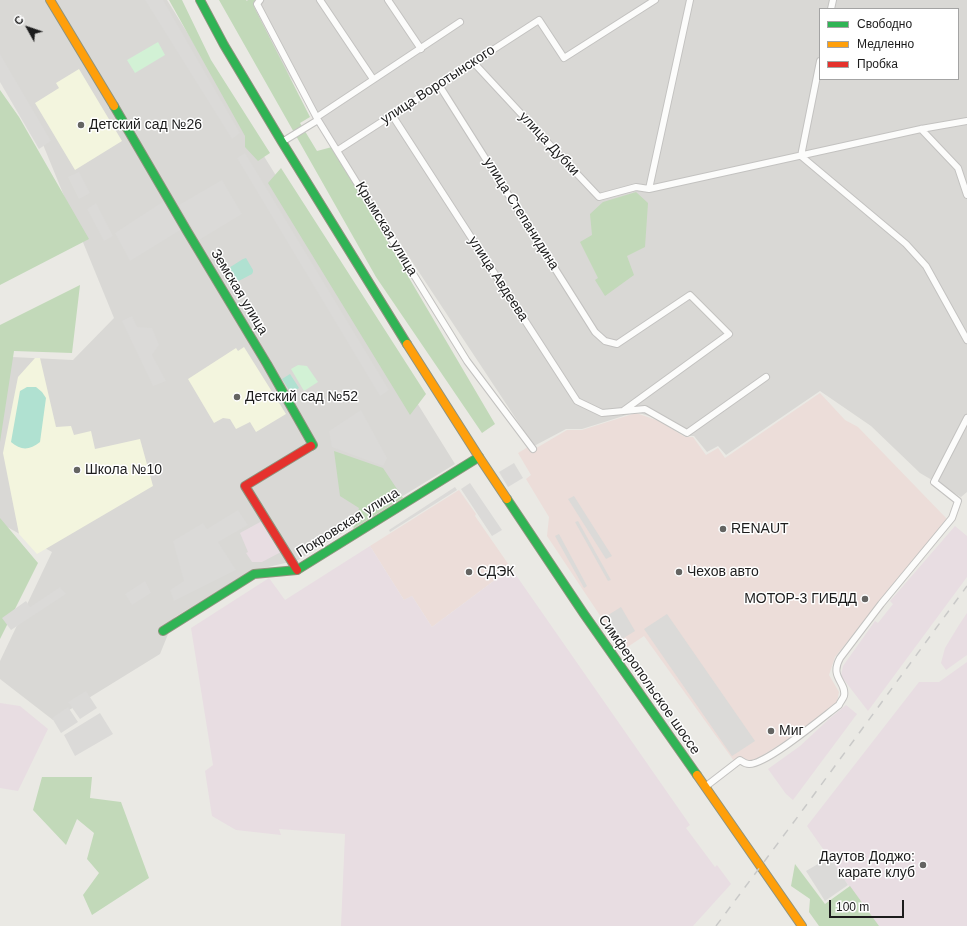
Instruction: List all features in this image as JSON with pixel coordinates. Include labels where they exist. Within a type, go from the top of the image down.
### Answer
[{"type":"main road","name":"Земская улица","points":[[50,0],[239,316],[313,445],[245,486],[297,570]]},
{"type":"main road","name":"Симферопольское шоссе","points":[[200,0],[224,45],[282,142],[354,259],[480,457],[584,614],[802,926]]},
{"type":"main road","name":"Покровская улица","points":[[163,631],[254,574],[297,570],[480,457]]},
{"type":"street","name":"Крымская улица","points":[[260,0],[257,4],[317,118],[467,361],[533,449]]},
{"type":"street","points":[[320,0],[373,79]]},
{"type":"street","points":[[388,0],[420,49]]},
{"type":"street","points":[[690,0],[648,189],[921,129],[967,121]]},
{"type":"street","name":"улица Воротынского","points":[[338,150],[539,20],[564,58],[651,1]]},
{"type":"street","points":[[282,142],[373,79],[460,22]]},
{"type":"street","name":"улица Дубки","points":[[474,63],[599,197],[636,187],[648,189]]},
{"type":"street","points":[[801,156],[819,67]]},
{"type":"street","name":"улица Степанидина","points":[[439,85],[595,332],[605,341],[617,344],[690,295],[729,334],[623,411]]},
{"type":"street","name":"улица Авдеева","points":[[392,115],[577,401],[602,413],[645,409],[687,433],[766,376]]},
{"type":"street","points":[[921,129],[958,168],[967,195]]},
{"type":"street","points":[[801,156],[906,244],[926,266],[967,340]]},
{"type":"street","points":[[705,787],[740,760],[748,764],[753,764],[768,757],[788,744],[839,704],[844,695],[836,672],[837,663],[840,658],[881,604],[952,518],[958,501],[934,482],[967,418]]},
{"type":"shaded area","points":[[0,0],[167,0],[455,464],[298,560],[251,571],[175,617],[160,654],[53,720],[0,679],[0,661],[52,552],[0,523],[0,417],[12,357],[73,360],[114,318],[26,103],[0,66]]},
{"type":"shaded area","points":[[145,0],[163,0],[240,133],[232,139]]},
{"type":"shaded area","points":[[169,0],[182,0],[211,60],[270,153],[258,161],[245,147],[245,136]]},
{"type":"shaded area","points":[[219,0],[258,0],[254,7],[310,117],[300,123],[317,151],[332,147],[495,424],[482,433],[376,277]]},
{"type":"shaded area","points":[[247,0],[967,0],[967,492],[961,497],[920,473],[871,426],[820,391],[726,455],[718,446],[707,452],[694,436],[685,436],[659,419],[636,412],[582,429],[566,429],[534,446],[276,56]]},
{"type":"shaded area","points":[[158,42],[165,55],[135,73],[127,60]]},
{"type":"shaded area","points":[[0,54],[51,141],[39,149],[0,82]]},
{"type":"shaded area","name":"Детский сад №26","points":[[79,69],[122,141],[75,170],[35,103],[59,88],[56,83]]},
{"type":"shaded area","points":[[0,90],[19,117],[89,239],[0,285]]},
{"type":"shaded area","points":[[245,153],[389,390],[380,396],[237,158]]},
{"type":"shaded area","points":[[281,168],[426,394],[410,415],[268,183]]},
{"type":"shaded area","points":[[79,172],[90,193],[79,199],[68,177]]},
{"type":"shaded area","points":[[222,180],[242,214],[199,240],[179,205]]},
{"type":"shaded area","points":[[636,192],[648,203],[645,247],[627,256],[634,275],[605,296],[595,280],[598,278],[580,242],[592,235],[590,214],[603,202]]},
{"type":"shaded area","points":[[164,201],[182,229],[130,261],[115,233]]},
{"type":"shaded area","points":[[96,203],[113,236],[104,241],[87,209]]},
{"type":"shaded area","points":[[246,258],[253,270],[252,274],[231,285],[223,273],[224,271]]},
{"type":"shaded area","points":[[80,285],[72,353],[14,351],[0,442],[0,325]]},
{"type":"shaded area","points":[[132,316],[137,327],[152,328],[159,345],[152,355],[166,381],[153,386],[122,321]]},
{"type":"shaded area","name":"Детский сад №52","points":[[244,347],[286,414],[256,432],[250,422],[236,429],[230,419],[223,418],[214,423],[188,379],[236,348],[238,351]]},
{"type":"shaded area","name":"Школа №10","points":[[35,358],[40,358],[56,427],[71,426],[74,435],[91,431],[95,449],[140,439],[153,486],[37,554],[19,534],[3,453],[18,377]]},
{"type":"shaded area","points":[[298,365],[307,366],[318,382],[304,391],[291,369]]},
{"type":"shaded area","points":[[290,374],[299,388],[291,393],[282,379]]},
{"type":"shaded area","points":[[27,387],[36,387],[46,398],[40,442],[33,447],[22,448],[11,442],[20,391]]},
{"type":"shaded area","points":[[820,393],[845,420],[858,427],[947,519],[835,657],[829,675],[839,692],[836,707],[750,763],[734,761],[644,636],[623,650],[547,536],[549,517],[526,479],[531,475],[518,453],[528,447],[533,450],[567,430],[582,430],[636,413],[659,421],[685,437],[693,437],[706,455],[718,448],[725,458]]},
{"type":"shaded area","points":[[361,410],[387,458],[383,466],[332,447],[329,431]]},
{"type":"shaded area","points":[[334,451],[383,468],[403,498],[353,529],[359,508],[340,496]]},
{"type":"shaded area","points":[[514,463],[523,478],[508,487],[499,472]]},
{"type":"shaded area","points":[[470,483],[502,530],[492,536],[461,489]]},
{"type":"shaded area","points":[[455,487],[457,490],[390,532],[389,530]]},
{"type":"shaded area","points":[[459,490],[511,568],[432,627],[412,596],[404,600],[370,546]]},
{"type":"shaded area","points":[[574,496],[612,556],[606,559],[568,499]]},
{"type":"shaded area","points":[[238,510],[248,525],[218,542],[236,570],[174,601],[170,590],[184,581],[173,541],[203,523],[207,529]]},
{"type":"shaded area","points":[[0,518],[38,563],[0,639]]},
{"type":"shaded area","points":[[262,521],[281,552],[262,562],[252,562],[246,553],[248,552],[240,533]]},
{"type":"shaded area","points":[[578,521],[611,580],[608,581],[575,522]]},
{"type":"shaded area","points":[[955,526],[967,536],[967,577],[868,711],[841,676],[843,666],[875,621],[878,623],[893,604],[890,601]]},
{"type":"shaded area","points":[[559,534],[587,586],[584,588],[555,536]]},
{"type":"shaded area","points":[[370,546],[404,600],[412,596],[432,627],[511,568],[690,825],[686,828],[715,867],[717,865],[731,884],[693,926],[341,926],[345,834],[279,829],[281,835],[236,830],[212,816],[205,771],[213,765],[191,628],[269,578],[285,600]]},
{"type":"shaded area","points":[[145,581],[151,593],[132,605],[125,594]]},
{"type":"shaded area","points":[[60,587],[66,594],[11,630],[2,618],[26,601],[30,607]]},
{"type":"shaded area","points":[[621,607],[635,631],[622,639],[615,634],[605,617]]},
{"type":"shaded area","points":[[967,613],[967,655],[946,670],[941,663],[945,648]]},
{"type":"shaded area","points":[[667,614],[755,741],[732,756],[644,629]]},
{"type":"shaded area","points":[[967,662],[967,926],[877,926],[807,826],[919,682],[939,682]]},
{"type":"shaded area","points":[[86,691],[97,708],[80,719],[68,702]]},
{"type":"shaded area","points":[[0,703],[20,706],[48,729],[18,791],[0,788]]},
{"type":"shaded area","points":[[846,705],[857,714],[793,800],[786,794],[768,769],[800,746]]},
{"type":"shaded area","points":[[68,707],[78,722],[61,733],[52,718]]},
{"type":"shaded area","points":[[100,713],[113,734],[75,756],[64,735]]},
{"type":"shaded area","points":[[42,777],[92,777],[90,798],[121,802],[149,878],[92,915],[83,895],[99,873],[87,859],[94,833],[77,819],[66,845],[33,810]]},
{"type":"shaded area","points":[[830,857],[848,885],[825,901],[806,871]]},
{"type":"shaded area","points":[[795,864],[825,904],[850,886],[879,926],[819,926],[809,912],[810,899],[791,886]]},
{"type":"railway","points":[[716,926],[967,586]]},
{"type":"traffic: fast","points":[[200,0],[224,45],[282,142],[407,344]]},
{"type":"traffic: fast","points":[[114,106],[267,364],[313,445],[311,446]]},
{"type":"traffic: fast","points":[[163,631],[254,574],[297,570],[479,457]]},
{"type":"traffic: fast","points":[[507,499],[584,614],[697,775]]},
{"type":"traffic: slow","points":[[50,0],[114,106]]},
{"type":"traffic: slow","points":[[407,344],[507,499]]},
{"type":"traffic: slow","points":[[697,775],[802,926]]},
{"type":"traffic: jam","points":[[297,570],[245,486],[311,446]]},
{"type":"place","name":"Детский сад №26","points":[[81,125]]},
{"type":"place","name":"Детский сад №52","points":[[237,397]]},
{"type":"place","name":"Школа №10","points":[[77,470]]},
{"type":"place","name":"RENAUT","points":[[723,529]]},
{"type":"place","name":"СДЭК","points":[[469,572]]},
{"type":"place","name":"Чехов авто","points":[[679,572]]},
{"type":"place","name":"МОТОР-3 ГИБДД","points":[[865,599]]},
{"type":"place","name":"Миг","points":[[771,731]]},
{"type":"place","name":"Даутов Доджо: карате клуб","points":[[923,865]]}]
